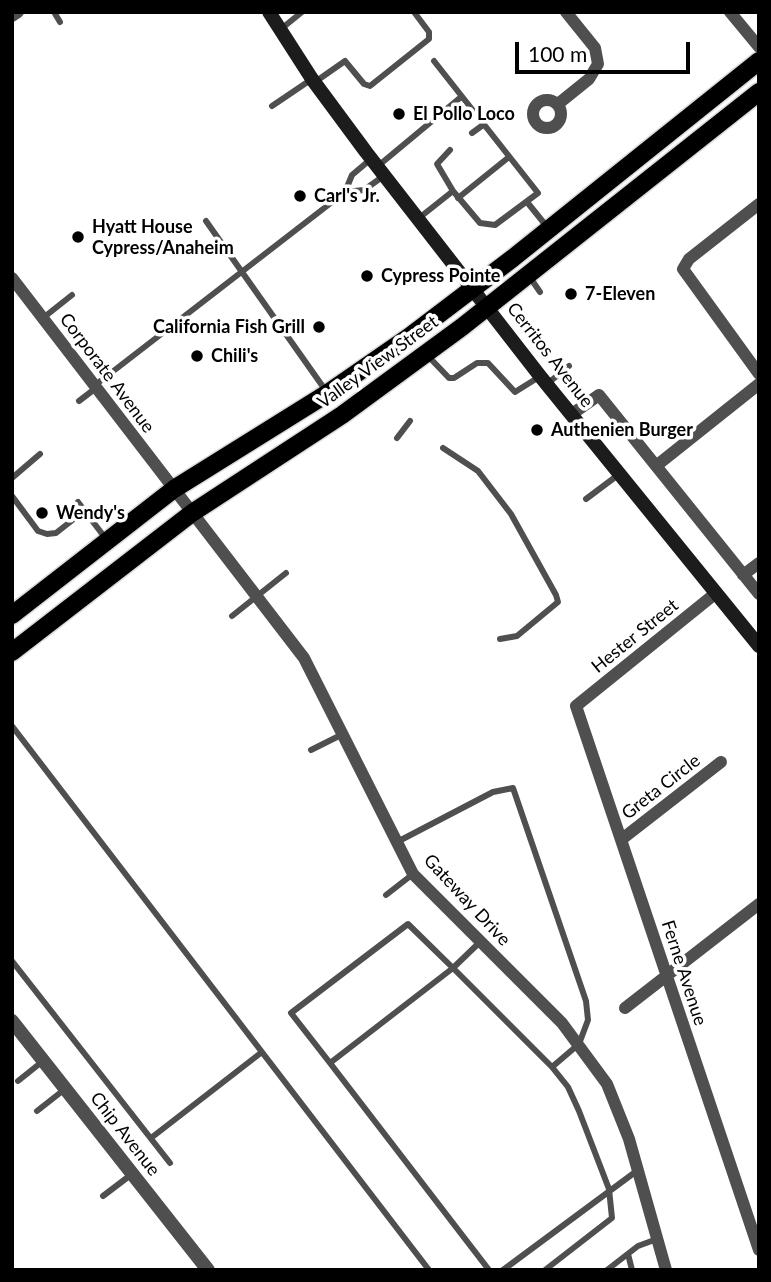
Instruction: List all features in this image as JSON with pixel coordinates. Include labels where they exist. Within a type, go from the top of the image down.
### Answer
[{"type":"main road","name":"Cerritos Avenue","points":[[270,12],[279,31],[313,81],[378,167],[544,380],[759,646]]},
{"type":"main road","name":"Valley View Street","points":[[12,615],[174,489],[328,393],[473,288],[759,61]]},
{"type":"main road","name":"Valley View Street","points":[[12,652],[192,513],[342,415],[426,354],[759,92]]},
{"type":"street","points":[[12,16],[18,12]]},
{"type":"street","points":[[558,104],[595,73],[598,64],[595,48],[566,12]]},
{"type":"street","points":[[730,12],[759,47]]},
{"type":"street","points":[[759,204],[689,259],[683,269],[759,374]]},
{"type":"street","name":"Corporate Avenue","points":[[12,278],[174,489]]},
{"type":"street","points":[[656,466],[759,384]]},
{"type":"street","points":[[572,414],[599,395],[759,594]]},
{"type":"street","name":"Gateway Drive","points":[[174,489],[304,658],[413,874],[562,1023],[607,1084],[638,1170],[666,1270]]},
{"type":"street","points":[[743,575],[759,563]]},
{"type":"street","name":"Hester Street","points":[[576,706],[716,593]]},
{"type":"street","name":"Ferne Avenue","points":[[576,706],[759,1250]]},
{"type":"street","name":"Greta Circle","points":[[622,839],[721,762]]},
{"type":"street","points":[[625,1007],[759,904]]},
{"type":"street","name":"Chip Avenue","points":[[12,1021],[208,1270]]},
{"type":"lane","points":[[54,12],[60,22]]},
{"type":"lane","points":[[279,31],[302,12]]},
{"type":"lane","points":[[272,106],[345,61],[364,84],[370,86],[429,39],[429,32],[414,12]]},
{"type":"lane","points":[[434,61],[538,194],[500,223],[485,226],[458,198],[437,164],[450,150]]},
{"type":"lane","points":[[345,192],[364,190],[378,167],[461,97]]},
{"type":"lane","points":[[471,133],[483,125]]},
{"type":"lane","points":[[458,198],[509,157]]},
{"type":"lane","points":[[79,401],[345,192],[352,175],[378,167]]},
{"type":"lane","points":[[419,218],[453,191]]},
{"type":"lane","points":[[527,202],[549,229]]},
{"type":"lane","points":[[206,221],[328,393]]},
{"type":"lane","points":[[529,275],[540,292]]},
{"type":"lane","points":[[43,318],[72,295]]},
{"type":"lane","points":[[426,354],[449,378],[454,378],[477,363],[488,363],[515,392],[569,366]]},
{"type":"lane","points":[[397,438],[410,421]]},
{"type":"lane","points":[[443,448],[478,471],[511,514],[556,595],[558,602],[517,636],[500,639]]},
{"type":"lane","points":[[12,478],[40,454]]},
{"type":"lane","points":[[586,499],[619,474]]},
{"type":"lane","points":[[12,496],[38,531],[47,534],[56,533],[84,511]]},
{"type":"lane","points":[[78,502],[107,540]]},
{"type":"lane","points":[[232,616],[286,573]]},
{"type":"lane","points":[[12,726],[429,1270]]},
{"type":"lane","points":[[311,750],[343,734]]},
{"type":"lane","points":[[397,842],[493,792],[513,788],[586,1001],[588,1020],[579,1044],[552,1067]]},
{"type":"lane","points":[[386,895],[413,874]]},
{"type":"lane","points":[[489,1270],[291,1013],[408,924],[552,1067],[568,1087],[609,1189],[612,1218],[545,1270]]},
{"type":"lane","points":[[330,1063],[453,968],[481,941]]},
{"type":"lane","points":[[12,961],[170,1163]]},
{"type":"lane","points":[[150,1138],[262,1052]]},
{"type":"lane","points":[[18,1081],[43,1061]]},
{"type":"lane","points":[[37,1111],[65,1089]]},
{"type":"lane","points":[[503,1270],[638,1170]]},
{"type":"lane","points":[[103,1196],[132,1174]]},
{"type":"lane","points":[[607,1270],[638,1246],[657,1239]]},
{"type":"lane","points":[[628,1254],[632,1270]]},
{"type":"place","name":"El Pollo Loco","points":[[399,114]]},
{"type":"place","name":"Carl's Jr.","points":[[300,196]]},
{"type":"place","name":"Hyatt House Cypress/Anaheim","points":[[78,237]]},
{"type":"place","name":"Cypress Pointe","points":[[367,276]]},
{"type":"place","name":"7-Eleven","points":[[571,294]]},
{"type":"place","name":"California Fish Grill","points":[[319,327]]},
{"type":"place","name":"Chili's","points":[[197,356]]},
{"type":"place","name":"Authenien Burger","points":[[537,430]]},
{"type":"place","name":"Wendy's","points":[[42,513]]}]
